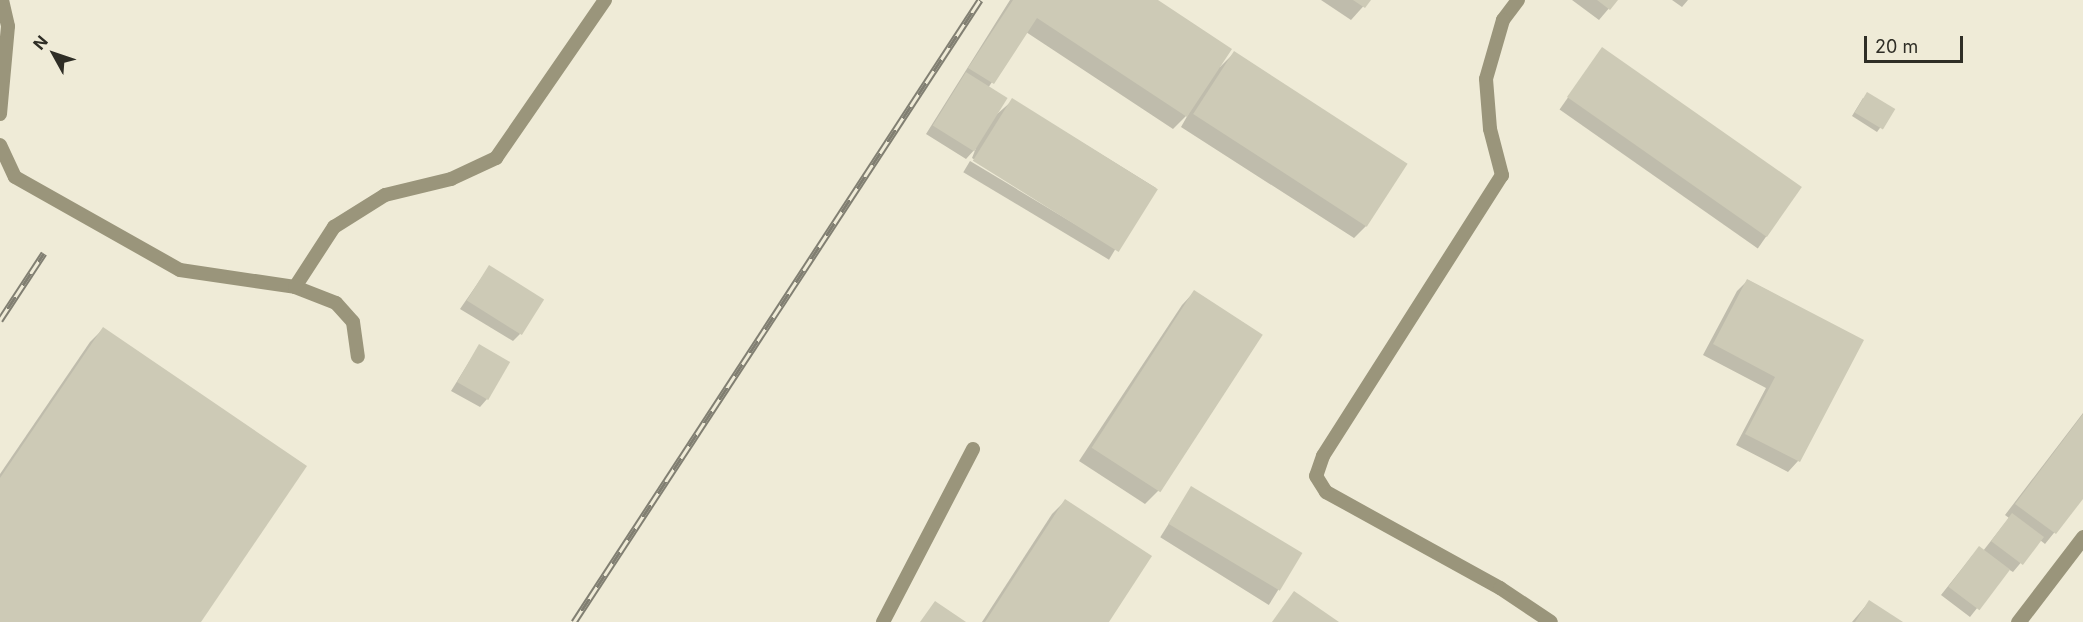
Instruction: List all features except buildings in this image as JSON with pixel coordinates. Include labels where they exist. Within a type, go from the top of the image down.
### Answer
[{"type":"street","points":[[2018,622],[2083,537]]},
{"type":"lane","points":[[0,114],[8,26],[2,0]]},
{"type":"lane","points":[[295,287],[334,227],[385,195],[451,179],[496,158],[605,0]]},
{"type":"lane","points":[[1518,0],[1503,21],[1486,79],[1490,129],[1502,175],[1323,456],[1316,476],[1326,492],[1500,588],[1551,622]]},
{"type":"lane","points":[[0,144],[15,177],[180,270],[295,287],[323,296],[345,311],[357,336],[358,357]]},
{"type":"lane","points":[[883,622],[973,449]]},
{"type":"railway","points":[[574,622],[980,0]]},
{"type":"railway","points":[[0,320],[44,253]]}]
